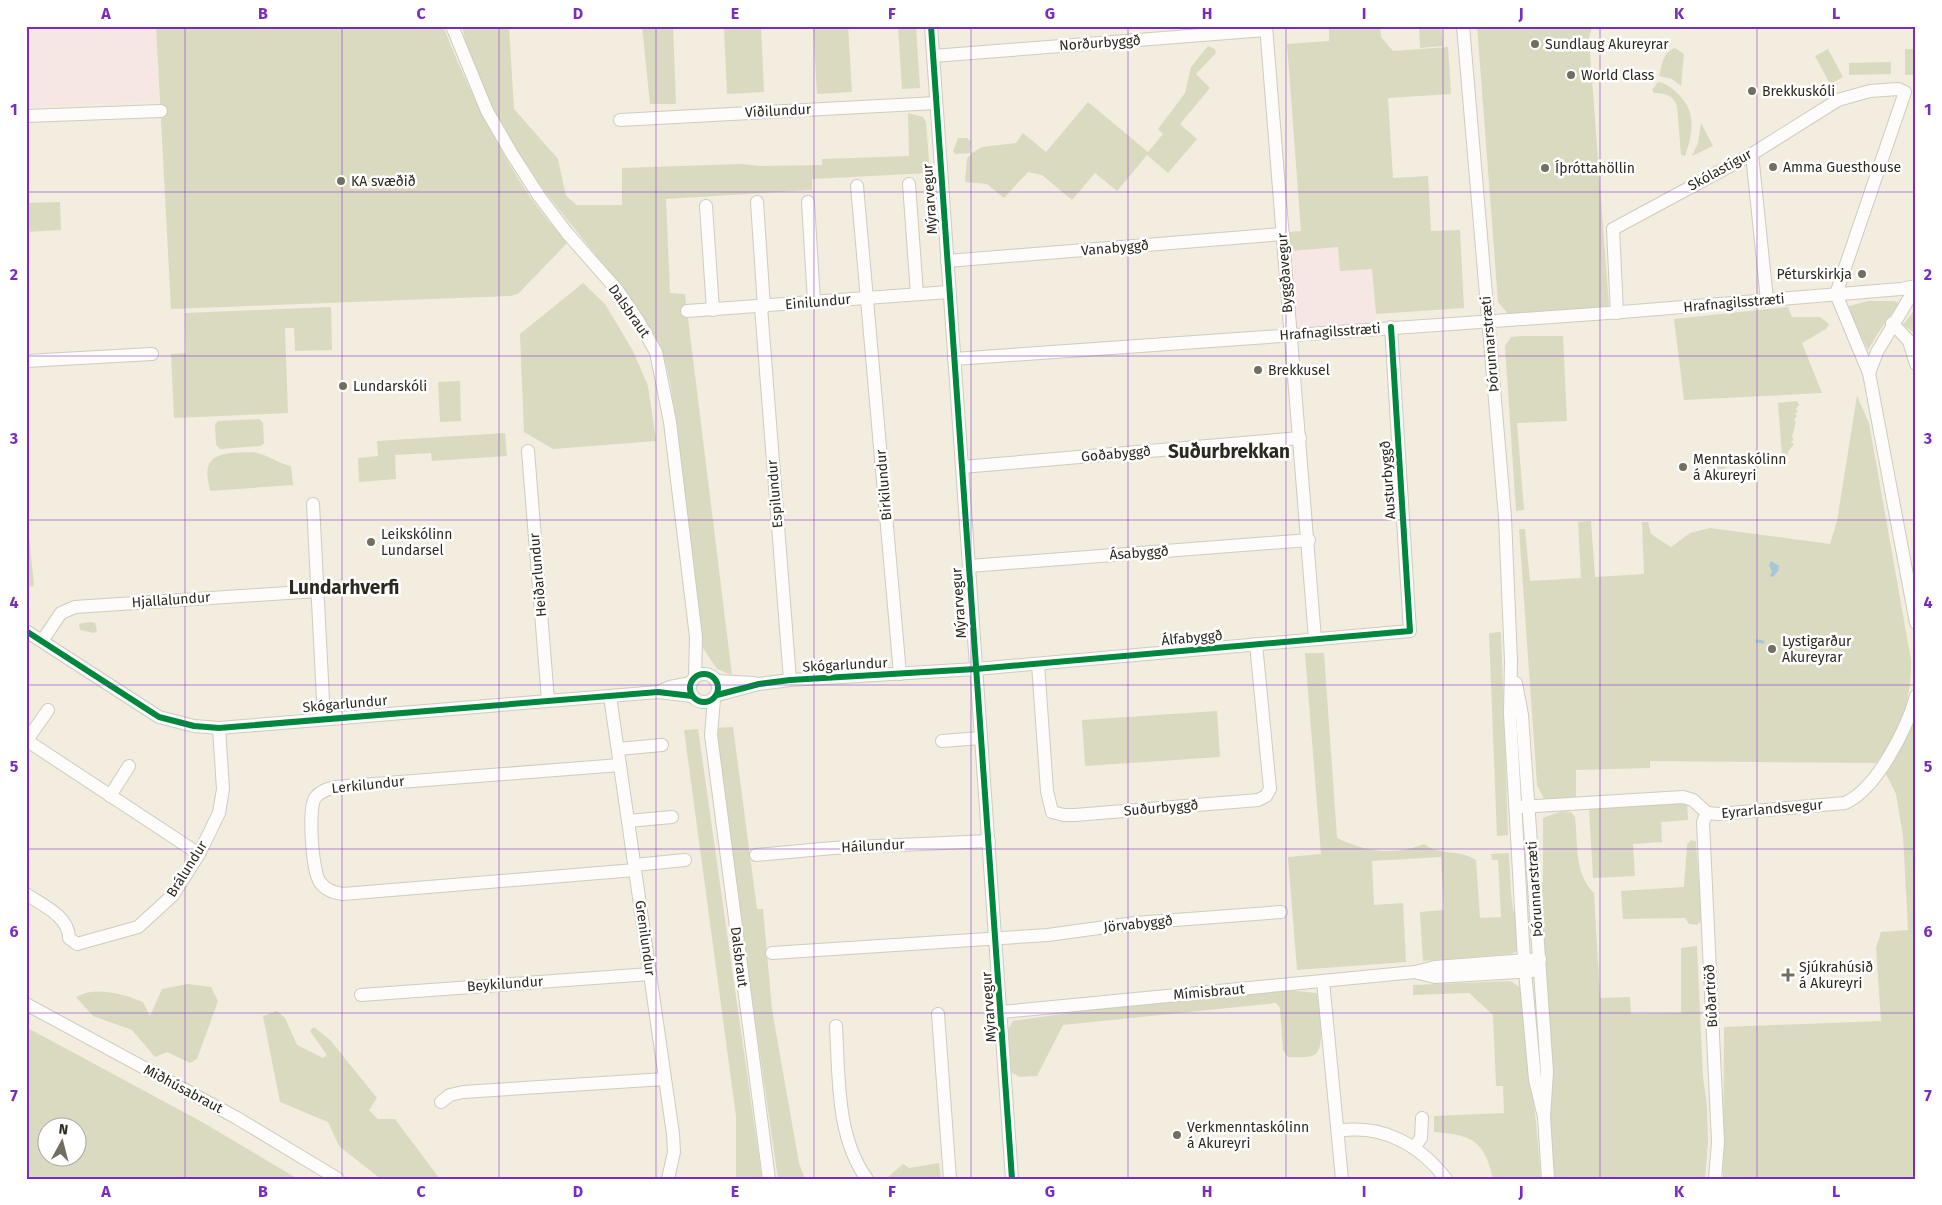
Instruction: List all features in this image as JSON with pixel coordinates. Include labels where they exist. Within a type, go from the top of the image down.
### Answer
[{"type":"street","name":"Dalsbraut","points":[[452,26],[487,111],[512,154],[562,226],[622,298],[656,352],[670,422],[696,638],[702,657],[715,679]]},
{"type":"street","name":"Mýrarvegur","points":[[931,26],[1002,1012],[1012,1179]]},
{"type":"street","name":"Þórunnarstræti","points":[[1463,26],[1505,517],[1512,661],[1510,714],[1514,807],[1525,966],[1535,1079],[1544,1117]]},
{"type":"street","name":"Norðurbyggð","points":[[933,56],[1266,28]]},
{"type":"street","name":"Byggðavegur","points":[[1266,28],[1315,639]]},
{"type":"street","name":"Skólastígur","points":[[1617,313],[1613,229],[1752,154],[1845,98],[1870,91],[1898,89],[1905,92],[1836,294]]},
{"type":"street","name":"Víðilundur","points":[[620,120],[936,103]]},
{"type":"street","points":[[26,116],[160,111]]},
{"type":"street","points":[[1752,154],[1766,300]]},
{"type":"street","points":[[909,184],[917,294]]},
{"type":"street","name":"Birkilundur","points":[[857,186],[900,674]]},
{"type":"street","name":"Espilundur","points":[[757,202],[762,307],[790,680]]},
{"type":"street","points":[[808,202],[814,302]]},
{"type":"street","points":[[706,206],[713,310]]},
{"type":"street","name":"Vanabyggð","points":[[947,261],[1283,234]]},
{"type":"street","name":"Hrafnagilsstræti","points":[[954,359],[1617,313],[1916,286]]},
{"type":"street","points":[[1870,374],[1876,352],[1916,286]]},
{"type":"street","name":"Einilundur","points":[[687,312],[950,292]]},
{"type":"street","points":[[1836,294],[1870,374],[1916,622]]},
{"type":"street","points":[[1892,323],[1909,341],[1916,364]]},
{"type":"street","name":"Austurbyggð","points":[[1391,328],[1410,631]]},
{"type":"street","points":[[26,361],[152,354]]},
{"type":"street","name":"Goðabyggð","points":[[962,467],[1300,438]]},
{"type":"street","name":"Heiðarlundur","points":[[528,451],[548,700]]},
{"type":"street","points":[[313,504],[324,719]]},
{"type":"street","name":"Ásabyggð","points":[[969,566],[1308,540]]},
{"type":"street","name":"Hjallalundur","points":[[42,641],[60,613],[75,606],[317,591]]},
{"type":"street","name":"Skógarlundur","points":[[26,630],[159,717],[194,726],[220,728],[658,692],[694,699]]},
{"type":"street","name":"Álfabyggð","points":[[976,669],[1410,631]]},
{"type":"street","name":"Dalsbraut","points":[[692,680],[696,638]]},
{"type":"street","name":"Suðurbyggð","points":[[1038,664],[1047,791],[1052,812],[1055,814],[1075,815],[1248,801],[1263,798],[1270,789],[1256,644]]},
{"type":"street","name":"Þórunnarstræti","points":[[1512,661],[1522,715],[1530,806],[1547,1072],[1544,1117],[1548,1179]]},
{"type":"street","name":"Skógarlundur","points":[[715,697],[759,684],[790,680],[976,669]]},
{"type":"street","points":[[702,674],[715,679],[719,688],[715,697],[706,703],[694,699],[692,680],[702,674]]},
{"type":"street","name":"Skógarlundur","points":[[715,679],[759,684]]},
{"type":"street","name":"Skógarlundur","points":[[658,692],[670,686],[692,680]]},
{"type":"street","name":"Grenilundur","points":[[610,696],[674,1152],[668,1179]]},
{"type":"street","name":"Eyrarlandsvegur","points":[[1514,807],[1683,797],[1693,800],[1707,814],[1845,803],[1880,770],[1902,731],[1916,696]]},
{"type":"street","name":"Dalsbraut","points":[[715,697],[711,735],[769,1179]]},
{"type":"street","name":"Dalsbraut","points":[[694,699],[711,735]]},
{"type":"street","points":[[48,710],[27,740],[199,854]]},
{"type":"street","name":"Brálundur","points":[[26,894],[61,918],[68,928],[70,938],[74,943],[81,944],[138,927],[172,896],[199,854],[219,813],[223,789],[220,728]]},
{"type":"street","points":[[942,741],[981,738]]},
{"type":"street","points":[[618,749],[662,745]]},
{"type":"street","name":"Lerkilundur","points":[[620,765],[335,787],[324,790],[312,803],[311,815],[316,872],[323,886],[343,894],[635,867],[685,860]]},
{"type":"street","points":[[110,796],[129,766]]},
{"type":"street","name":"Búðartröð","points":[[1707,814],[1703,822],[1717,1126],[1715,1179]]},
{"type":"street","points":[[628,821],[672,817]]},
{"type":"street","name":"Háilundur","points":[[756,855],[833,848],[989,841]]},
{"type":"street","name":"Jörvabyggð","points":[[772,953],[996,939],[1069,933],[1135,924],[1281,912]]},
{"type":"street","name":"Mímisbraut","points":[[1002,1012],[1415,972],[1435,967],[1540,965]]},
{"type":"street","name":"Beykilundur","points":[[361,995],[650,974]]},
{"type":"street","points":[[1323,981],[1342,1179]]},
{"type":"street","name":"Miðhúsabraut","points":[[26,1004],[237,1118],[338,1179]]},
{"type":"street","points":[[938,1014],[950,1179]]},
{"type":"street","points":[[836,1026],[840,1090],[849,1144],[867,1179]]},
{"type":"street","points":[[441,1102],[450,1095],[463,1092],[665,1079]]},
{"type":"street","points":[[1414,1148],[1421,1138],[1422,1118]]},
{"type":"street","points":[[1338,1131],[1356,1128],[1389,1134],[1414,1148],[1435,1165],[1446,1179]]},
{"type":"shaded area","points":[[26,26],[156,26],[158,101],[26,107]]},
{"type":"shaded area","points":[[1338,247],[1372,268],[1376,322],[1296,329],[1290,251]]},
{"type":"green space","name":"KA svæðið","points":[[156,26],[443,26],[472,94],[519,180],[545,217],[567,243],[518,294],[510,296],[171,309]]},
{"type":"green space","points":[[462,26],[509,26],[514,109],[558,159],[566,196],[577,205],[622,205],[622,168],[741,164],[760,166],[822,165],[822,159],[909,156],[908,113],[923,117],[926,122],[930,173],[812,179],[812,190],[666,199],[670,293],[685,294],[732,675],[717,669],[703,648],[691,571],[674,408],[664,358],[635,308],[520,158],[496,118],[476,74]]},
{"type":"green space","points":[[642,26],[673,26],[676,104],[650,104]]},
{"type":"green space","points":[[724,26],[761,26],[764,92],[727,94]]},
{"type":"green space","points":[[813,26],[848,26],[852,92],[817,94]]},
{"type":"green space","points":[[898,26],[916,26],[920,88],[902,89]]},
{"type":"green space","points":[[1380,26],[1381,37],[1393,51],[1448,47],[1451,94],[1388,98],[1393,178],[1428,176],[1431,231],[1460,230],[1464,308],[1376,314],[1372,269],[1340,271],[1338,247],[1290,251],[1289,232],[1301,231],[1287,44],[1329,41],[1329,27]]},
{"type":"green space","points":[[1419,26],[1441,26],[1443,46],[1420,48]]},
{"type":"green space","points":[[1477,26],[1592,26],[1589,39],[1609,306],[1509,315],[1498,302]]},
{"type":"green space","points":[[1208,46],[1215,49],[1216,53],[1196,74],[1210,88],[1180,124],[1197,139],[1168,173],[1147,155],[1117,191],[1095,173],[1072,200],[1042,175],[1028,172],[1004,198],[987,184],[965,182],[967,159],[972,153],[982,147],[1016,143],[1023,133],[1046,152],[1088,102],[1148,152],[1163,134],[1158,129],[1185,93],[1191,67]]},
{"type":"green space","points":[[1675,48],[1684,54],[1681,86],[1672,79],[1659,76],[1665,56]]},
{"type":"green space","points":[[1828,49],[1843,77],[1830,84],[1815,56]]},
{"type":"green space","points":[[1905,49],[1916,49],[1916,75],[1905,75]]},
{"type":"green space","points":[[1891,62],[1891,74],[1849,75],[1849,63]]},
{"type":"green space","points":[[1658,82],[1673,90],[1684,101],[1691,115],[1690,139],[1685,156],[1681,155],[1677,106],[1668,95],[1654,93],[1652,90]]},
{"type":"green space","points":[[1701,123],[1713,146],[1692,156],[1698,143]]},
{"type":"green space","points":[[958,138],[967,138],[971,142],[970,152],[972,153],[955,154],[953,151]]},
{"type":"green space","points":[[60,202],[61,230],[26,232],[26,203]]},
{"type":"green space","points":[[583,283],[605,304],[633,351],[648,386],[656,441],[553,449],[524,432],[520,334]]},
{"type":"green space","points":[[1868,301],[1894,301],[1899,303],[1868,350],[1851,315],[1849,306]]},
{"type":"green space","points":[[331,307],[332,350],[295,351],[294,328],[285,328],[288,413],[174,418],[171,354],[186,353],[185,313]]},
{"type":"green space","points":[[1788,307],[1792,317],[1820,317],[1829,324],[1826,329],[1802,343],[1822,393],[1684,400],[1674,319]]},
{"type":"green space","points":[[1916,308],[1916,334],[1903,325]]},
{"type":"green space","points":[[1563,336],[1567,421],[1517,423],[1524,510],[1516,511],[1505,346],[1511,337]]},
{"type":"green space","points":[[460,381],[461,421],[440,422],[438,382]]},
{"type":"green space","name":"Lystigarður Akureyrar","points":[[1857,396],[1869,423],[1911,660],[1909,688],[1903,714],[1892,740],[1876,763],[1650,761],[1650,768],[1576,770],[1576,800],[1545,801],[1537,785],[1519,529],[1525,529],[1530,581],[1581,578],[1578,522],[1591,521],[1595,577],[1644,574],[1642,522],[1648,522],[1651,534],[1671,547],[1690,533],[1710,528],[1830,544],[1837,521]]},
{"type":"green space","points":[[1797,401],[1799,405],[1796,409],[1798,411],[1795,414],[1797,416],[1794,420],[1796,422],[1792,437],[1794,439],[1791,442],[1794,444],[1788,452],[1786,465],[1761,462],[1735,466],[1733,459],[1782,455],[1778,403]]},
{"type":"green space","points":[[259,419],[263,423],[264,443],[261,446],[220,449],[216,445],[215,425],[218,421]]},
{"type":"green space","points":[[505,433],[507,456],[432,461],[431,453],[395,455],[396,479],[359,482],[358,458],[378,456],[377,441]]},
{"type":"green space","points":[[253,452],[291,466],[293,485],[210,491],[207,470],[214,458],[220,455]]},
{"type":"green space","points":[[1730,459],[1731,465],[1715,473],[1714,461]]},
{"type":"green space","points":[[26,502],[34,586],[26,587]]},
{"type":"green space","points":[[95,623],[97,631],[94,633],[80,630],[79,624]]},
{"type":"green space","points":[[1501,632],[1508,835],[1497,836],[1489,633]]},
{"type":"green space","points":[[1305,653],[1324,653],[1337,838],[1359,847],[1380,851],[1402,850],[1424,844],[1430,848],[1463,855],[1476,860],[1480,918],[1501,917],[1498,860],[1492,860],[1491,854],[1509,853],[1511,893],[1513,909],[1518,920],[1520,950],[1511,954],[1423,961],[1420,912],[1444,910],[1441,857],[1372,861],[1374,905],[1403,903],[1406,962],[1297,970],[1288,857],[1321,854]]},
{"type":"green space","points":[[1217,711],[1220,757],[1085,766],[1082,720]]},
{"type":"green space","points":[[1916,714],[1916,1179],[1723,1179],[1724,1027],[1881,1021],[1876,948],[1881,932],[1908,930],[1903,836],[1896,794],[1885,772],[1909,732]]},
{"type":"green space","points":[[733,727],[757,909],[763,909],[772,1010],[799,1163],[805,1179],[778,1179],[713,728]]},
{"type":"green space","points":[[698,729],[762,1179],[736,1179],[736,1116],[684,730]]},
{"type":"green space","points":[[1687,801],[1688,820],[1661,822],[1662,842],[1633,844],[1635,876],[1593,878],[1589,807]]},
{"type":"green space","points":[[1562,811],[1571,812],[1575,817],[1580,867],[1583,877],[1594,893],[1600,998],[1630,997],[1631,1014],[1681,1013],[1681,948],[1697,946],[1703,1077],[1707,1106],[1708,1143],[1705,1179],[1554,1179],[1550,1133],[1540,883],[1543,882],[1543,818]]},
{"type":"green space","points":[[1691,840],[1696,841],[1702,920],[1697,925],[1689,924],[1685,918],[1623,919],[1621,891],[1684,887],[1687,845]]},
{"type":"green space","points":[[1510,981],[1520,987],[1525,1001],[1541,1179],[1493,1179],[1485,1155],[1474,1142],[1458,1135],[1434,1132],[1434,1116],[1504,1113],[1503,1086],[1496,1086],[1493,1015],[1469,993],[1413,995],[1413,985]]},
{"type":"green space","points":[[188,984],[211,987],[218,1001],[197,1059],[190,1063],[167,1052],[155,1057],[132,1030],[93,1016],[76,997],[92,992],[109,992],[127,996],[143,1002],[150,1016],[162,989]]},
{"type":"green space","points":[[1287,990],[1317,993],[1321,1038],[1317,1053],[1312,1056],[1288,1057],[1283,1050],[1280,1008],[1276,1003],[1063,1025],[1037,1076],[1020,1077],[1011,1072],[1007,1031],[1013,1021],[1110,1007]]},
{"type":"green space","points":[[277,1011],[285,1018],[297,1045],[323,1058],[327,1055],[310,1031],[314,1027],[330,1040],[377,1098],[369,1110],[378,1119],[395,1119],[440,1179],[381,1179],[339,1146],[328,1122],[280,1102],[263,1016]]},
{"type":"green space","points":[[26,1027],[202,1122],[298,1179],[26,1179]]},
{"type":"green space","points":[[939,1163],[941,1179],[886,1179],[903,1164],[909,1168]]},
{"type":"water","points":[[1771,561],[1779,566],[1778,571],[1773,577],[1770,576],[1772,572],[1769,565]]},
{"type":"waterway","points":[[1757,641],[1763,642]]},
{"type":"cycle path","points":[[931,26],[1012,1179]]},
{"type":"cycle path","points":[[717,695],[759,684],[790,680],[976,669],[1410,631],[1391,327]]},
{"type":"cycle path","points":[[26,631],[159,717],[194,726],[219,728],[658,692],[692,696]]},
{"type":"cycle path","points":[[704,674],[714,678],[718,688],[714,698],[704,702],[694,698],[690,688],[694,678],[704,674]]},
{"type":"place","name":"Sundlaug Akureyrar","points":[[1535,44]]},
{"type":"place","name":"World Class","points":[[1571,75]]},
{"type":"place","name":"Brekkuskóli","points":[[1752,91]]},
{"type":"place","name":"Amma Guesthouse","points":[[1773,167]]},
{"type":"place","name":"Íþróttahöllin","points":[[1545,168]]},
{"type":"place","name":"KA svæðið","points":[[341,181]]},
{"type":"place","name":"Péturskirkja","points":[[1862,274]]},
{"type":"place","name":"Brekkusel","points":[[1258,370]]},
{"type":"place","name":"Lundarskóli","points":[[343,386]]},
{"type":"place","name":"Menntaskólinn á Akureyri","points":[[1683,467]]},
{"type":"place","name":"Leikskólinn Lundarsel","points":[[371,542]]},
{"type":"place","name":"Lystigarður Akureyrar","points":[[1772,649]]},
{"type":"place","name":"Sjúkrahúsið á Akureyri","points":[[1788,975]]},
{"type":"place","name":"Verkmenntaskólinn á Akureyri","points":[[1177,1135]]},
{"type":"district","name":"Suðurbrekkan","points":[[1229,451]]},
{"type":"district","name":"Lundarhverfi","points":[[344,587]]}]
